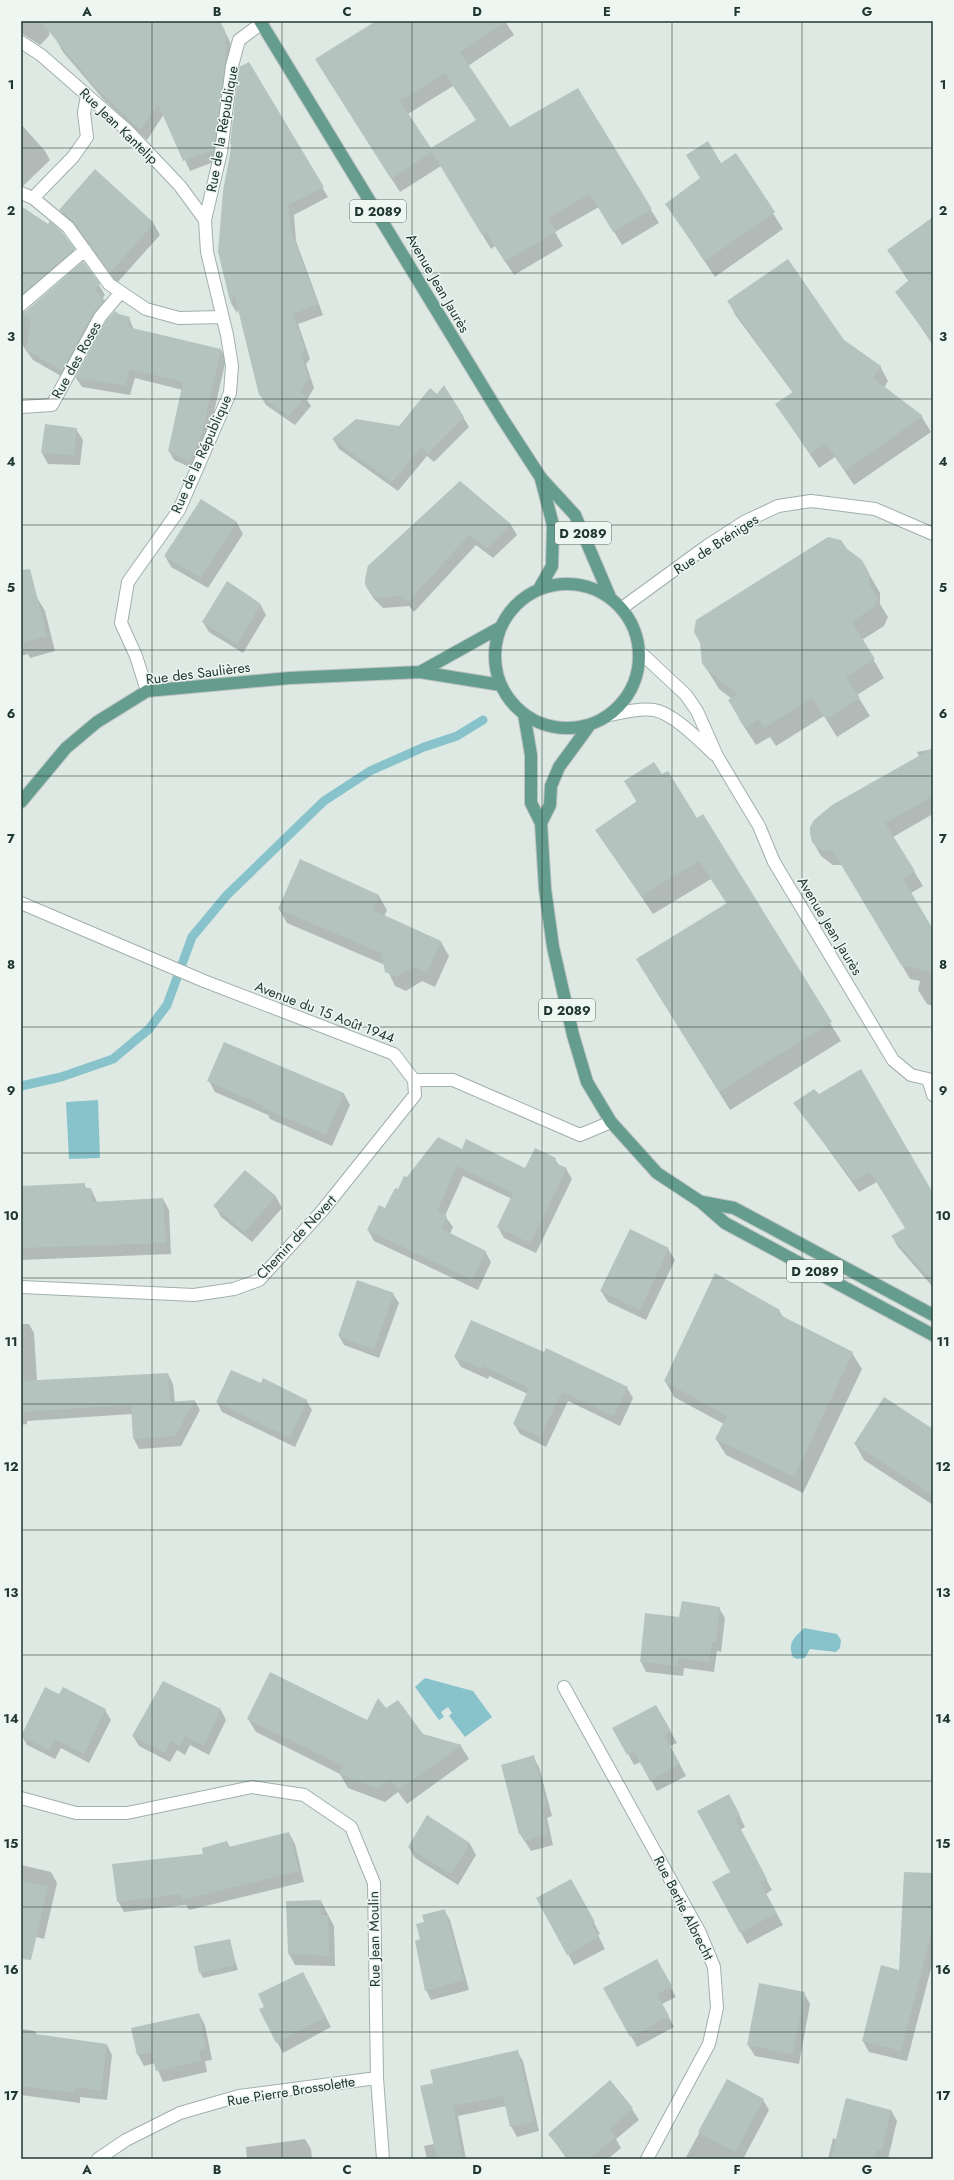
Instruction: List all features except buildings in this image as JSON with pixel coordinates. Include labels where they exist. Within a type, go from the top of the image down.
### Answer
[{"type":"main road","name":"Avenue Jean Jaurès","points":[[261,22],[399,246],[463,356],[541,478],[575,515],[610,597]]},
{"type":"main road","name":"Avenue Jean Jaurès","points":[[539,589],[552,566],[553,525],[541,478]]},
{"type":"main road","points":[[557,584],[575,584],[593,588],[610,597],[622,608],[631,621],[637,636],[640,652],[638,676],[627,698],[610,715],[589,726],[566,729],[544,725],[524,714],[510,701],[501,685],[495,666],[496,646],[501,627],[510,611],[523,598],[539,589],[557,584]]},
{"type":"main road","name":"Rue des Saulières","points":[[420,672],[501,627]]},
{"type":"main road","name":"Rue des Saulières","points":[[21,802],[66,748],[97,722],[146,691],[290,678],[420,672],[501,685]]},
{"type":"main road","name":"D 2089","points":[[524,714],[531,755],[531,803],[541,823],[545,889],[553,947],[564,996],[587,1082],[611,1122],[656,1173],[701,1202],[725,1223],[933,1335]]},
{"type":"main road","points":[[541,823],[550,805],[551,786],[559,767],[589,726]]},
{"type":"main road","name":"D 2089","points":[[701,1202],[734,1208],[933,1315]]},
{"type":"street","name":"Rue de la République","points":[[146,691],[136,656],[121,623],[128,582],[179,510],[230,393],[232,366],[207,252],[205,220],[221,152],[232,66],[239,40],[261,22]]},
{"type":"street","name":"Rue Jean Kantelip","points":[[21,42],[41,54],[128,132],[180,186],[205,220]]},
{"type":"street","points":[[33,198],[73,157],[87,136],[84,113],[87,95]]},
{"type":"street","points":[[21,193],[33,198],[68,227],[110,284],[146,309],[179,318],[222,316]]},
{"type":"street","points":[[21,305],[85,250]]},
{"type":"street","name":"Rue des Roses","points":[[21,407],[52,405],[100,316],[121,292]]},
{"type":"street","name":"Rue de Bréniges","points":[[622,608],[744,522],[778,506],[811,501],[875,509],[933,534]]},
{"type":"street","name":"Avenue Jean Jaurès","points":[[640,652],[686,695],[697,711],[717,756],[759,826],[774,862],[893,1060],[911,1075],[931,1077],[933,1095]]},
{"type":"street","name":"Avenue Jean Jaurès","points":[[610,715],[633,710],[655,710],[680,723],[717,756]]},
{"type":"street","name":"Avenue du 15 Août 1944","points":[[21,903],[204,981],[394,1054],[414,1080]]},
{"type":"street","points":[[414,1080],[453,1080],[580,1135],[611,1122]]},
{"type":"street","name":"Chemin de Novert","points":[[21,1287],[194,1295],[234,1289],[259,1280],[322,1211],[415,1095],[414,1080]]},
{"type":"street","name":"Rue Bertie Albrecht","points":[[564,1687],[700,1933],[714,1967],[717,2008],[709,2044],[647,2159]]},
{"type":"street","name":"Rue Jean Moulin","points":[[21,1798],[76,1813],[127,1813],[252,1788],[304,1795],[351,1827],[374,1884],[377,2078],[383,2159]]},
{"type":"street","name":"Rue Pierre Brossolette","points":[[98,2159],[126,2140],[180,2113],[239,2096],[377,2078]]},
{"type":"water","points":[[98,1100],[100,1158],[69,1159],[66,1102]]},
{"type":"water","points":[[804,1628],[837,1634],[841,1640],[840,1648],[836,1652],[810,1649],[805,1658],[797,1659],[793,1657],[791,1652],[792,1641]]},
{"type":"water","points":[[425,1678],[473,1691],[492,1717],[465,1737],[449,1716],[452,1713],[448,1707],[441,1712],[444,1717],[439,1720],[415,1687]]},
{"type":"waterway","points":[[21,1086],[61,1077],[113,1059],[149,1029],[167,1005],[192,937],[227,895],[324,801],[370,771],[424,747],[457,736],[483,720]]}]
